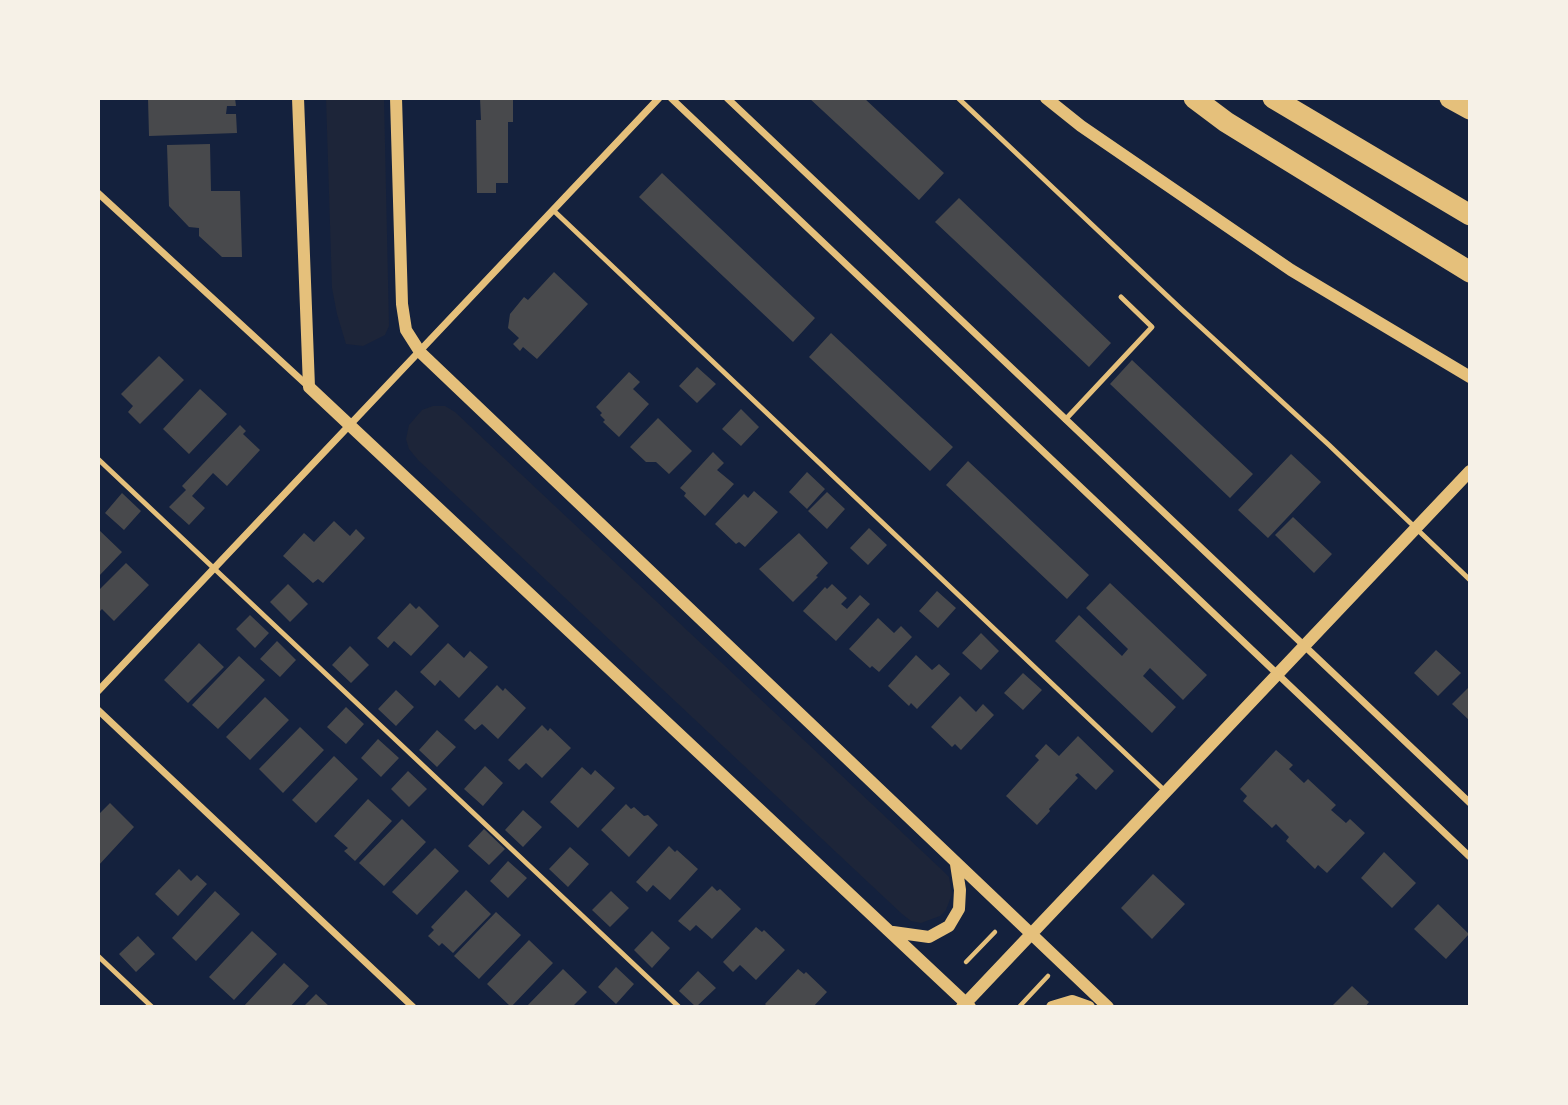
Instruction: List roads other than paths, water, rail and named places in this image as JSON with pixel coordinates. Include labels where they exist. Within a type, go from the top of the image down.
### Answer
[{"type":"highway","points":[[1194,98],[1226,122],[1470,272]]},
{"type":"highway","points":[[1273,98],[1470,215]]},
{"type":"highway","points":[[1450,98],[1470,109]]},
{"type":"street","points":[[298,98],[309,387]]},
{"type":"street","points":[[396,98],[402,304],[406,330],[420,352],[1108,1007]]},
{"type":"street","points":[[98,691],[659,98]]},
{"type":"street","points":[[671,98],[1470,857]]},
{"type":"street","points":[[727,98],[1470,803]]},
{"type":"street","points":[[1046,98],[1081,126],[1291,270],[1470,377]]},
{"type":"street","points":[[98,193],[351,425],[892,932],[966,1006],[1470,471]]},
{"type":"street","points":[[98,710],[413,1007]]},
{"type":"street","points":[[892,932],[929,937],[949,926],[960,908],[956,864]]},
{"type":"street","points":[[1052,1007],[1072,1001],[1089,1007]]},
{"type":"lane","points":[[958,98],[1329,444],[1470,580]]},
{"type":"lane","points":[[553,210],[1166,792]]},
{"type":"lane","points":[[1065,420],[1152,327],[1121,296]]},
{"type":"lane","points":[[98,459],[679,1007]]},
{"type":"lane","points":[[98,956],[152,1007]]}]
